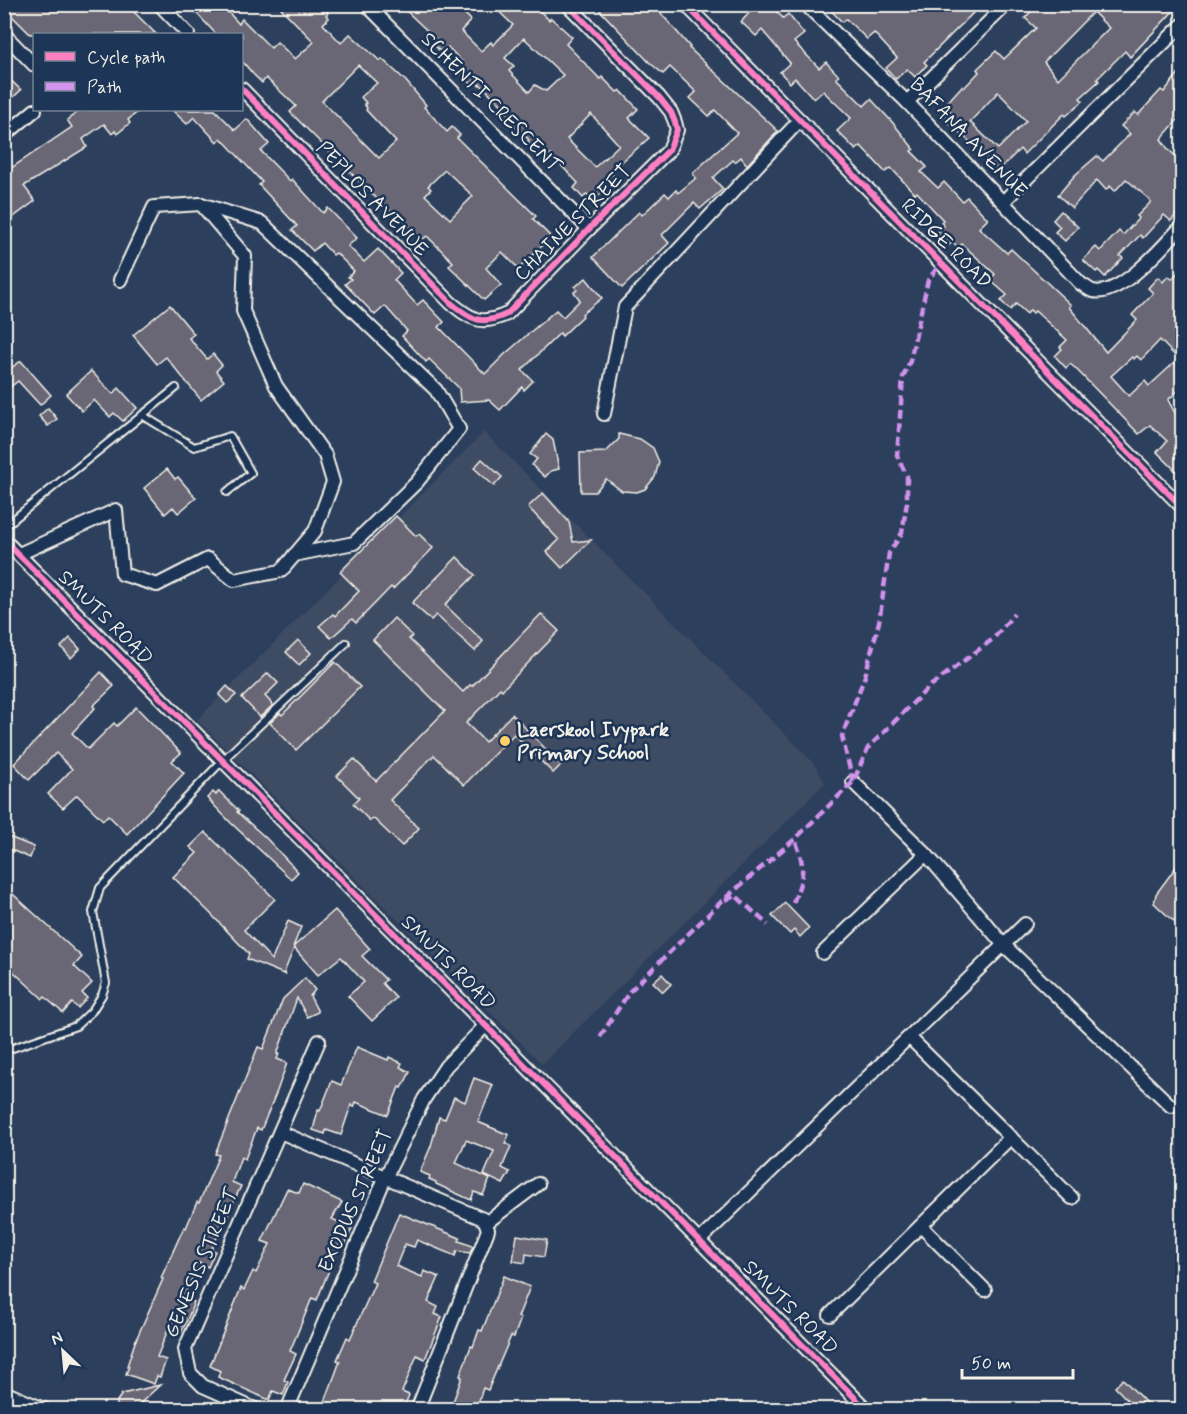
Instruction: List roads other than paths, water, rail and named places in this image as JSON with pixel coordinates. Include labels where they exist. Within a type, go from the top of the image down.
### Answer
[{"type":"street","points":[[159,4],[187,33]]},
{"type":"street","name":"SCHENTI CRESCENT","points":[[366,4],[589,228]]},
{"type":"street","name":"CHAINE STREET","points":[[486,321],[507,314],[589,228],[669,150],[675,138],[677,130],[671,112],[567,4]]},
{"type":"street","name":"RIDGE ROAD","points":[[685,4],[1182,507]]},
{"type":"street","name":"BAFANA AVENUE","points":[[805,4],[907,102],[1081,284],[1093,291],[1104,291],[1119,284],[1133,275],[1182,226]]},
{"type":"street","points":[[907,102],[1007,4]]},
{"type":"street","points":[[1003,202],[1182,25]]},
{"type":"street","points":[[4,34],[33,64]]},
{"type":"street","name":"PEPLOS AVENUE","points":[[243,90],[451,303],[467,316],[477,321],[486,321]]},
{"type":"street","points":[[4,136],[34,111]]},
{"type":"street","points":[[604,414],[625,307],[800,120]]},
{"type":"street","points":[[10,549],[116,510],[122,574],[157,585],[208,560],[234,580],[281,571],[315,531],[333,482],[325,455],[276,386],[243,310],[245,256],[201,204]]},
{"type":"street","points":[[120,279],[154,207],[201,204],[262,223],[436,390],[459,429],[417,482],[354,543],[294,555]]},
{"type":"street","name":"SMUTS ROAD","points":[[10,549],[223,760],[867,1410]]},
{"type":"street","points":[[854,782],[926,854],[1004,945],[1172,1106]]},
{"type":"street","points":[[823,953],[926,854]]},
{"type":"street","points":[[700,1240],[1024,924]]},
{"type":"street","name":"EXODUS STREET","points":[[287,1410],[385,1178],[424,1099],[446,1066],[486,1025]]},
{"type":"street","points":[[909,1037],[1072,1198]]},
{"type":"street","name":"GENESIS STREET","points":[[256,1410],[203,1386],[190,1373],[185,1349],[319,1041]]},
{"type":"street","points":[[280,1132],[483,1219],[486,1223],[488,1230],[417,1410]]},
{"type":"street","points":[[830,1316],[1011,1137]]},
{"type":"street","points":[[486,1223],[538,1185]]},
{"type":"street","points":[[921,1226],[985,1290]]},
{"type":"street","points":[[4,1392],[46,1410]]},
{"type":"lane","points":[[4,527],[176,388]]},
{"type":"lane","points":[[142,415],[194,447],[230,436],[251,473],[227,492]]},
{"type":"lane","points":[[4,1051],[76,1026],[92,1011],[106,983],[93,912],[100,888],[223,760],[346,643]]},
{"type":"place","name":"Laerskool Ivypark Primary School","points":[[505,741]]}]
